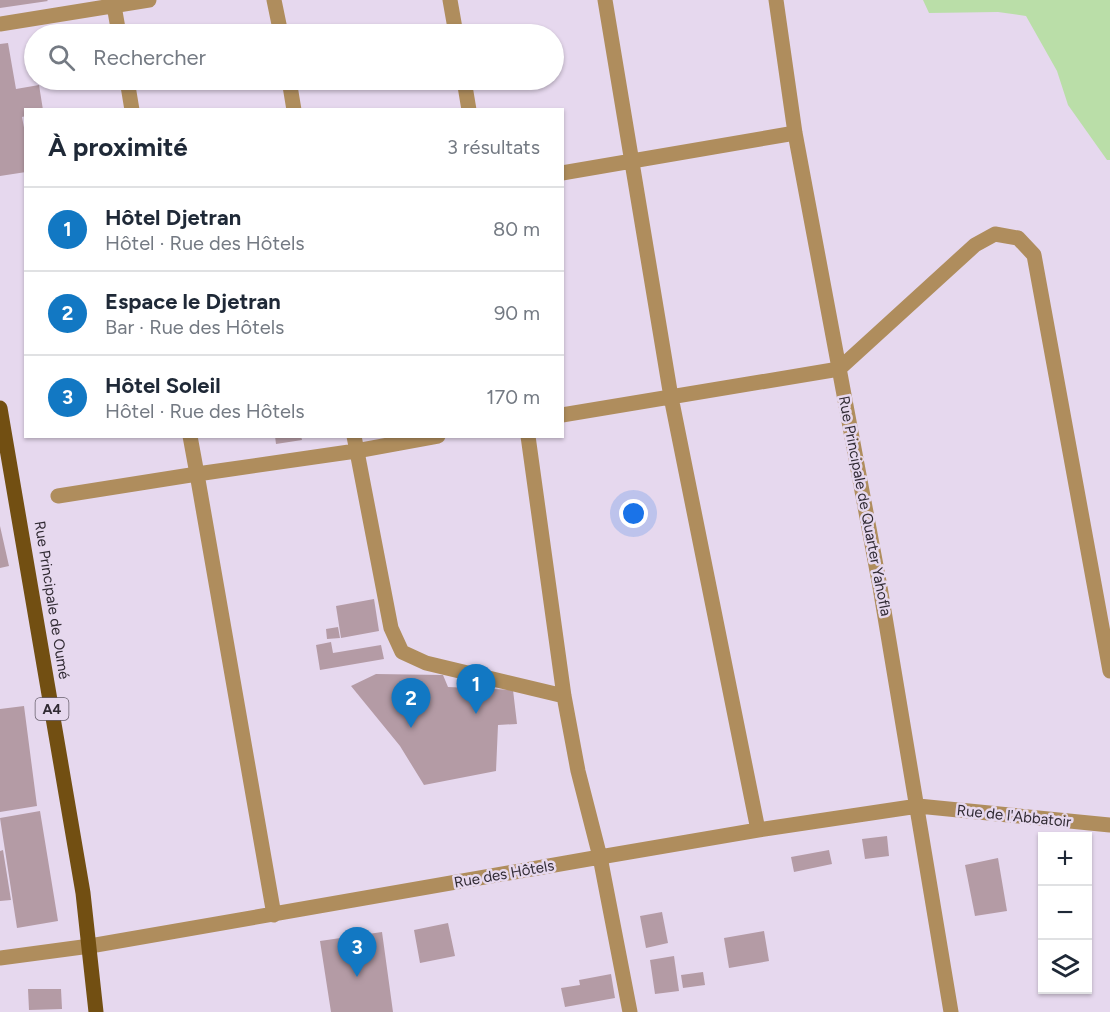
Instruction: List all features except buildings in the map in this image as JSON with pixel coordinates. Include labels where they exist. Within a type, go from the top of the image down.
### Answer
[{"type":"main road","name":"Rue Principale de Oumé","points":[[0,408],[83,893],[96,1012]]},
{"type":"street","points":[[0,24],[113,3],[149,0]]},
{"type":"street","points":[[274,0],[279,24]]},
{"type":"street","points":[[450,0],[454,24]]},
{"type":"street","points":[[604,0],[671,397],[758,830]]},
{"type":"street","name":"Rue Principale de Quarter Yahofla","points":[[776,0],[795,133],[882,598],[951,1012]]},
{"type":"street","points":[[113,3],[116,24]]},
{"type":"street","points":[[128,90],[132,108]]},
{"type":"street","points":[[291,90],[294,108]]},
{"type":"street","points":[[466,90],[469,108]]},
{"type":"street","points":[[564,173],[795,133]]},
{"type":"street","points":[[564,415],[839,369],[975,245],[995,234],[1018,238],[1034,255],[1110,671]]},
{"type":"street","points":[[190,438],[274,915]]},
{"type":"street","points":[[58,496],[197,474],[355,444],[417,438]]},
{"type":"street","points":[[528,438],[564,696],[578,771],[600,857],[630,1012]]},
{"type":"street","points":[[355,444],[391,628],[402,652],[426,663],[564,696]]},
{"type":"street","name":"Rue de l'Abbatoir","points":[[918,806],[1110,825]]},
{"type":"street","name":"Rue des Hôtels","points":[[0,958],[90,946],[758,830],[918,806]]},
{"type":"green space","points":[[923,0],[1110,0],[1110,160],[1107,160],[1068,105],[1057,71],[1026,16],[998,12],[929,13]]},
{"type":"place","name":"Hôtel Djetran","points":[[476,714]]},
{"type":"place","name":"Espace le Djetran","points":[[411,728]]},
{"type":"place","name":"Hôtel Soleil","points":[[357,977]]}]
